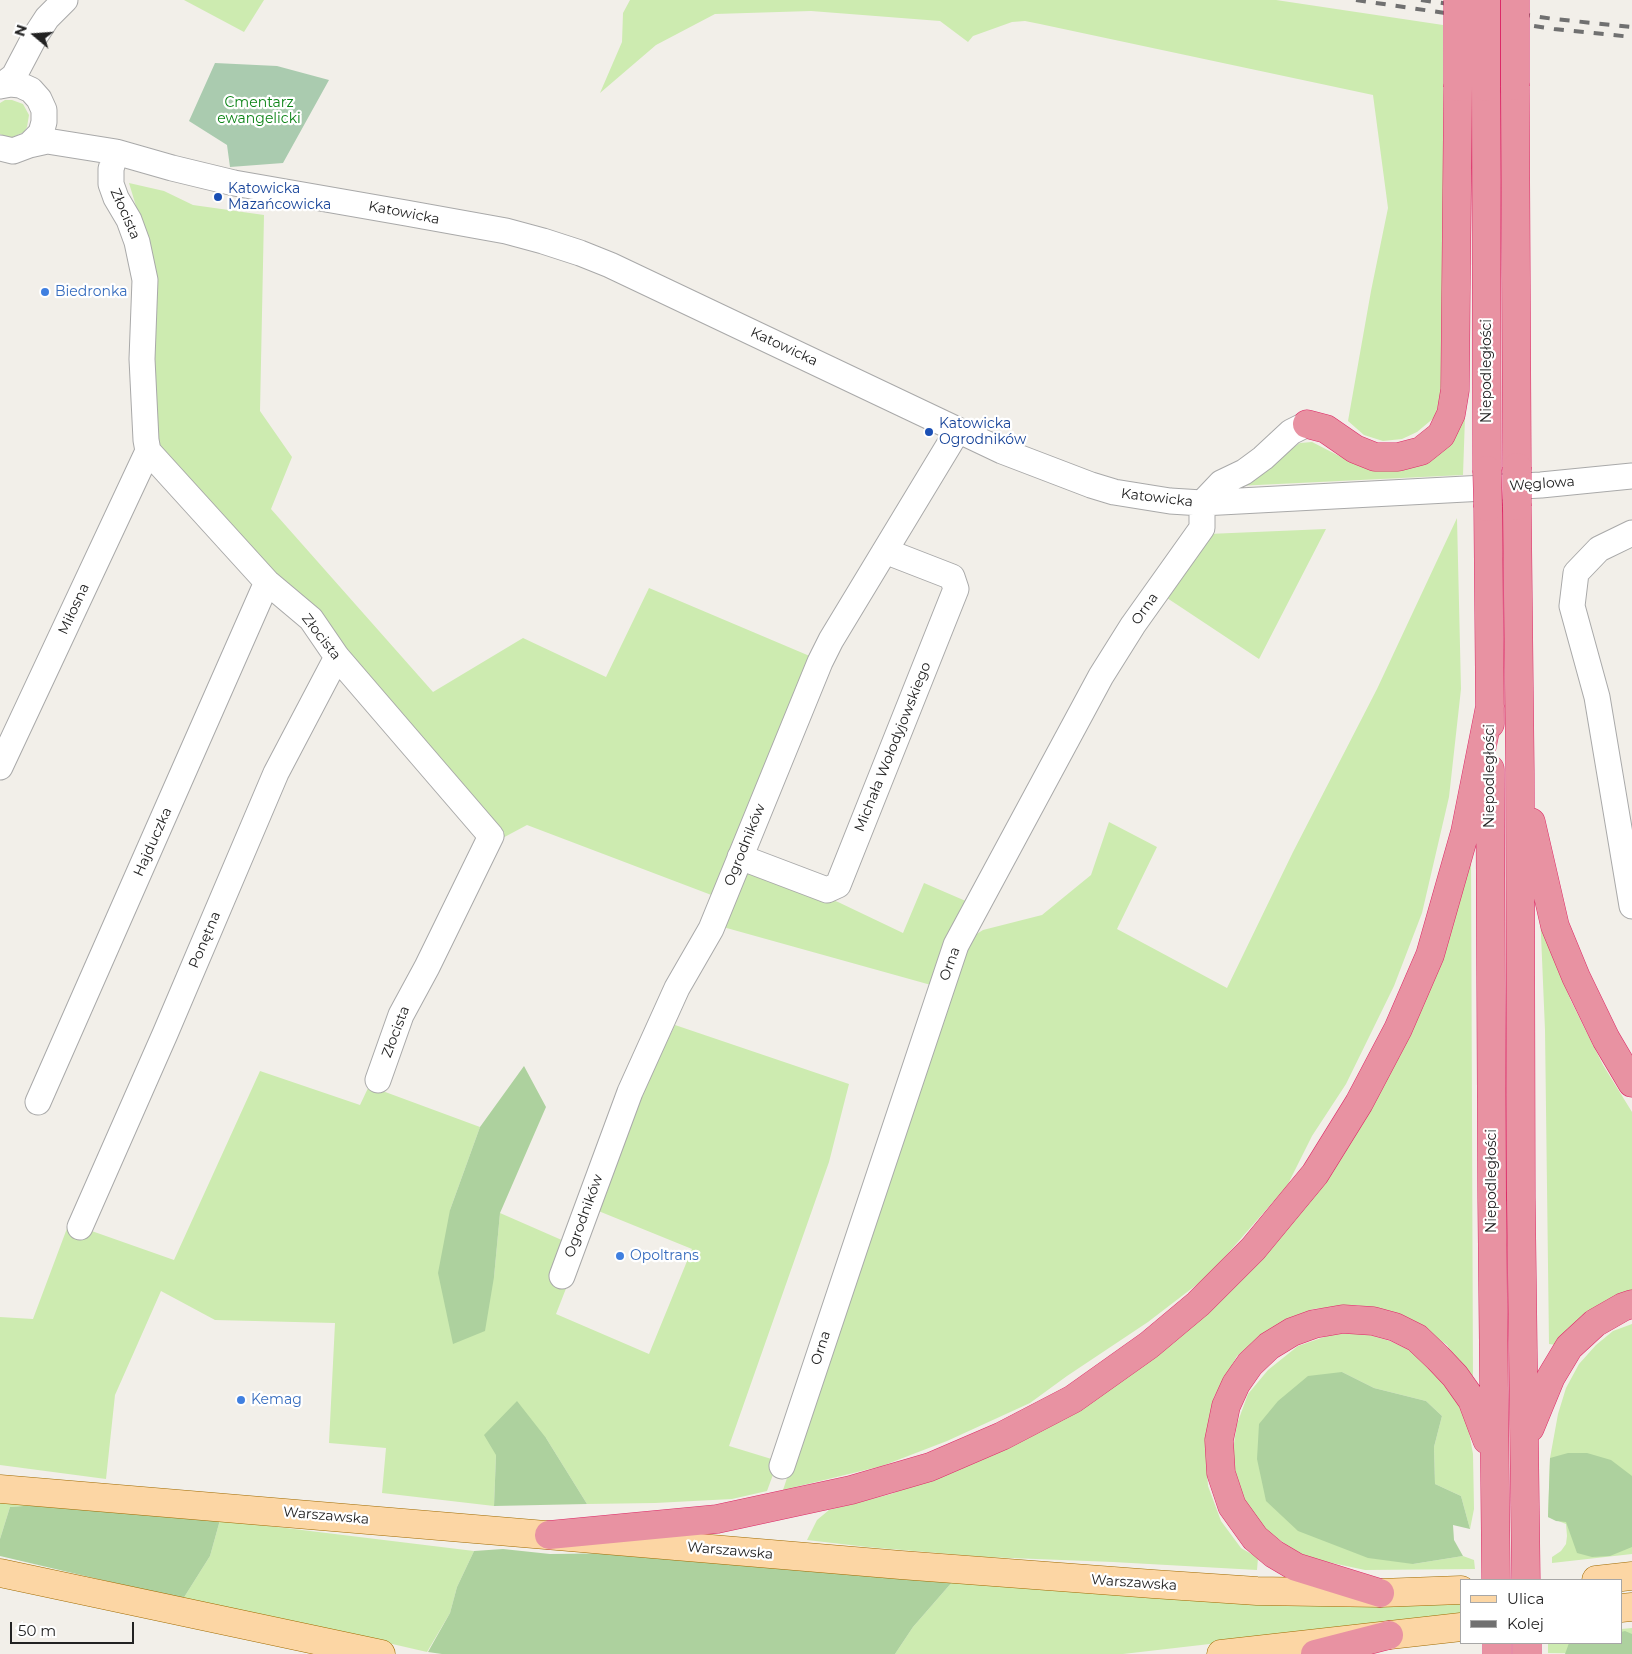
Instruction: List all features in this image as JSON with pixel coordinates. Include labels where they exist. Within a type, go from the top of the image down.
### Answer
[{"type":"highway","points":[[1308,424],[1326,429],[1355,449],[1375,457],[1398,457],[1421,451],[1441,435],[1451,414],[1455,390],[1458,0]]},
{"type":"highway","name":"Niepodległości","points":[[1486,0],[1487,470],[1496,1579]]},
{"type":"highway","name":"Niepodległości","points":[[1515,0],[1521,1198],[1526,1579]]},
{"type":"highway","points":[[549,1535],[718,1518],[851,1490],[930,1467],[1002,1436],[1073,1398],[1149,1346],[1198,1304],[1253,1249],[1315,1174],[1359,1103],[1398,1029],[1430,955],[1466,832],[1490,706]]},
{"type":"highway","points":[[1520,772],[1555,926],[1606,1039],[1632,1083]]},
{"type":"highway","points":[[1525,1441],[1551,1376],[1569,1347],[1595,1323],[1632,1304]]},
{"type":"highway","points":[[1380,1593],[1296,1567],[1274,1554],[1255,1538],[1232,1506],[1221,1473],[1219,1440],[1226,1406],[1236,1384],[1250,1364],[1269,1346],[1292,1332],[1314,1324],[1343,1319],[1373,1321],[1395,1327],[1417,1338],[1455,1376],[1472,1400],[1484,1428],[1494,1463]]},
{"type":"highway","points":[[1315,1654],[1389,1636]]},
{"type":"main road","name":"Warszawska","points":[[0,1489],[910,1566],[1154,1584],[1257,1591],[1380,1593],[1460,1590]]},
{"type":"main road","points":[[0,1573],[381,1654]]},
{"type":"main road","points":[[1605,1579],[1632,1576]]},
{"type":"main road","points":[[1221,1654],[1460,1627]]},
{"type":"street","points":[[1,86],[14,76],[47,18],[63,2]]},
{"type":"street","points":[[10,151],[41,133],[44,122],[35,81],[38,65],[63,2]]},
{"type":"street","name":"Katowicka","points":[[1,86],[20,85],[31,90],[53,121],[116,152]]},
{"type":"street","name":"Katowicka","points":[[10,151],[47,141],[116,152],[234,183],[497,230],[543,241],[634,276],[958,430],[1040,466],[1114,492],[1170,502],[1202,503],[1451,490]]},
{"type":"street","name":"Złocista","points":[[116,152],[111,184],[116,198],[129,220],[137,242],[145,280],[142,359],[148,451],[267,582],[311,619],[337,657],[491,836],[401,1015],[378,1080]]},
{"type":"street","points":[[1202,503],[1221,483],[1244,472],[1264,458],[1291,432],[1308,424]]},
{"type":"street","name":"Ogrodników","points":[[562,1276],[630,1092],[677,988],[711,929],[820,662],[831,640],[958,430]]},
{"type":"street","name":"Miłosna","points":[[0,767],[148,451]]},
{"type":"street","name":"Węglowa","points":[[1451,490],[1587,481],[1632,476]]},
{"type":"street","name":"Orna","points":[[782,1466],[956,945],[1101,676],[1133,626],[1202,528],[1202,503]]},
{"type":"street","points":[[1632,533],[1599,548],[1576,573],[1572,606],[1597,698],[1632,906]]},
{"type":"street","name":"Michała Wołodyjowskiego","points":[[740,858],[827,890],[838,885],[956,589],[952,577],[885,551]]},
{"type":"street","name":"Hajduczka","points":[[38,1102],[267,582]]},
{"type":"street","name":"Ponętna","points":[[80,1227],[165,1034],[276,773],[337,657]]},
{"type":"green space","points":[[184,0],[264,0],[244,32]]},
{"type":"green space","points":[[630,0],[1276,0],[1443,25],[1444,385],[1435,417],[1417,432],[1402,439],[1383,441],[1364,435],[1348,421],[1388,208],[1373,95],[1025,21],[1012,22],[973,36],[968,42],[940,21],[811,11],[715,14],[656,45],[600,93],[622,42],[623,13]]},
{"type":"green space","name":"Cmentarz ewangelicki","points":[[215,63],[277,66],[329,80],[283,163],[230,167],[227,145],[189,121]]},
{"type":"green space","points":[[5,100],[12,100],[23,104],[29,115],[24,132],[13,137],[0,134],[0,103]]},
{"type":"green space","points":[[129,183],[164,191],[193,205],[264,215],[260,411],[292,457],[271,509],[433,692],[523,638],[606,677],[649,588],[812,657],[714,896],[527,825],[497,841],[345,649],[316,607],[272,573],[162,453],[156,433],[148,246]]},
{"type":"green space","points":[[1465,417],[1463,475],[1237,486],[1300,443],[1312,442],[1351,462],[1374,466],[1451,440]]},
{"type":"green space","points":[[1457,518],[1461,689],[1449,797],[1422,913],[1394,986],[1346,1084],[1312,1136],[1287,1186],[1208,1276],[1148,1322],[1030,1403],[947,1441],[882,1466],[783,1490],[967,940],[983,930],[1042,915],[1091,875],[1109,822],[1157,847],[1117,929],[1227,988],[1293,852],[1377,689]]},
{"type":"green space","points":[[1326,529],[1259,659],[1164,596],[1208,534]]},
{"type":"green space","points":[[1471,848],[1473,1382],[1447,1345],[1410,1319],[1357,1305],[1313,1309],[1271,1328],[1237,1356],[1214,1397],[1205,1440],[1208,1486],[1221,1521],[1241,1548],[1258,1558],[1257,1570],[985,1557],[807,1540],[817,1520],[829,1510],[891,1494],[1009,1447],[1209,1308],[1273,1247],[1326,1177]]},
{"type":"green space","points":[[745,869],[838,902],[903,933],[924,883],[968,902],[931,985],[723,927]]},
{"type":"green space","points":[[1540,911],[1554,960],[1571,1001],[1603,1065],[1632,1112],[1632,1293],[1556,1345],[1549,1344],[1545,1030]]},
{"type":"green space","points":[[675,1025],[849,1084],[829,1162],[729,1446],[778,1461],[767,1491],[732,1499],[587,1504],[546,1438],[496,1455],[494,1506],[382,1493],[386,1448],[329,1443],[335,1323],[215,1320],[161,1291],[115,1395],[106,1479],[0,1465],[0,1317],[33,1319],[69,1223],[174,1260],[260,1071],[360,1105],[369,1086],[480,1127],[450,1210],[494,1277],[500,1213],[564,1241],[567,1286],[556,1314],[649,1354],[692,1249],[596,1210],[643,1092]]},
{"type":"green space","points":[[524,1066],[546,1107],[500,1213],[494,1277],[485,1331],[453,1344],[438,1273],[450,1210],[480,1127]]},
{"type":"green space","points":[[1632,1324],[1632,1554],[1552,1563],[1552,1557],[1561,1551],[1566,1544],[1567,1536],[1566,1524],[1548,1517],[1550,1458],[1558,1414],[1566,1388],[1579,1364],[1596,1345],[1613,1331]]},
{"type":"green space","points":[[1360,1332],[1390,1341],[1416,1353],[1457,1399],[1468,1426],[1473,1454],[1474,1509],[1470,1529],[1461,1496],[1435,1484],[1434,1447],[1442,1416],[1426,1401],[1374,1388],[1342,1372],[1413,1564],[1463,1556],[1474,1560],[1475,1569],[1365,1570],[1318,1560],[1288,1546],[1257,1523],[1241,1496],[1232,1456],[1237,1424],[1248,1394],[1268,1370],[1298,1346],[1330,1335]]},
{"type":"green space","points":[[1342,1372],[1374,1388],[1426,1401],[1442,1416],[1434,1447],[1435,1484],[1461,1496],[1470,1529],[1453,1525],[1454,1540],[1463,1556],[1413,1564],[1368,1558],[1298,1531],[1266,1501],[1257,1459],[1259,1424],[1278,1401],[1308,1376]]},
{"type":"green space","points":[[517,1401],[546,1438],[587,1504],[494,1506],[496,1455],[484,1435]]},
{"type":"green space","points":[[1568,1453],[1587,1453],[1611,1460],[1632,1476],[1632,1547],[1610,1556],[1592,1557],[1577,1553],[1566,1522],[1556,1521],[1548,1517],[1550,1458]]},
{"type":"green space","points":[[0,1499],[37,1505],[10,1507],[0,1539]]},
{"type":"green space","points":[[37,1505],[220,1520],[210,1556],[183,1599],[0,1556],[0,1539],[10,1507]]},
{"type":"green space","points":[[220,1520],[474,1551],[457,1587],[450,1613],[427,1652],[183,1599],[210,1556]]},
{"type":"green space","points":[[503,1549],[550,1554],[630,1553],[953,1581],[913,1627],[895,1654],[442,1654],[428,1652],[450,1613],[457,1587],[474,1551]]},
{"type":"green space","points":[[953,1581],[1460,1602],[1460,1615],[1123,1654],[895,1654],[913,1627]]},
{"type":"green space","points":[[1632,1628],[1632,1654],[1548,1653],[1548,1644],[1622,1644],[1622,1629]]},
{"type":"green space","points":[[1622,1632],[1632,1634],[1632,1654],[1565,1654],[1569,1644],[1622,1644]]},
{"type":"railway","points":[[1356,0],[1554,29],[1632,37]]},
{"type":"railway","points":[[1421,0],[1554,19],[1632,27]]},
{"type":"place","name":"Katowicka Mazańcowicka","points":[[218,197]]},
{"type":"place","name":"Biedronka","points":[[45,292]]},
{"type":"place","name":"Katowicka Ogrodników","points":[[929,432]]},
{"type":"place","name":"Opoltrans","points":[[620,1256]]},
{"type":"place","name":"Kemag","points":[[241,1400]]}]
